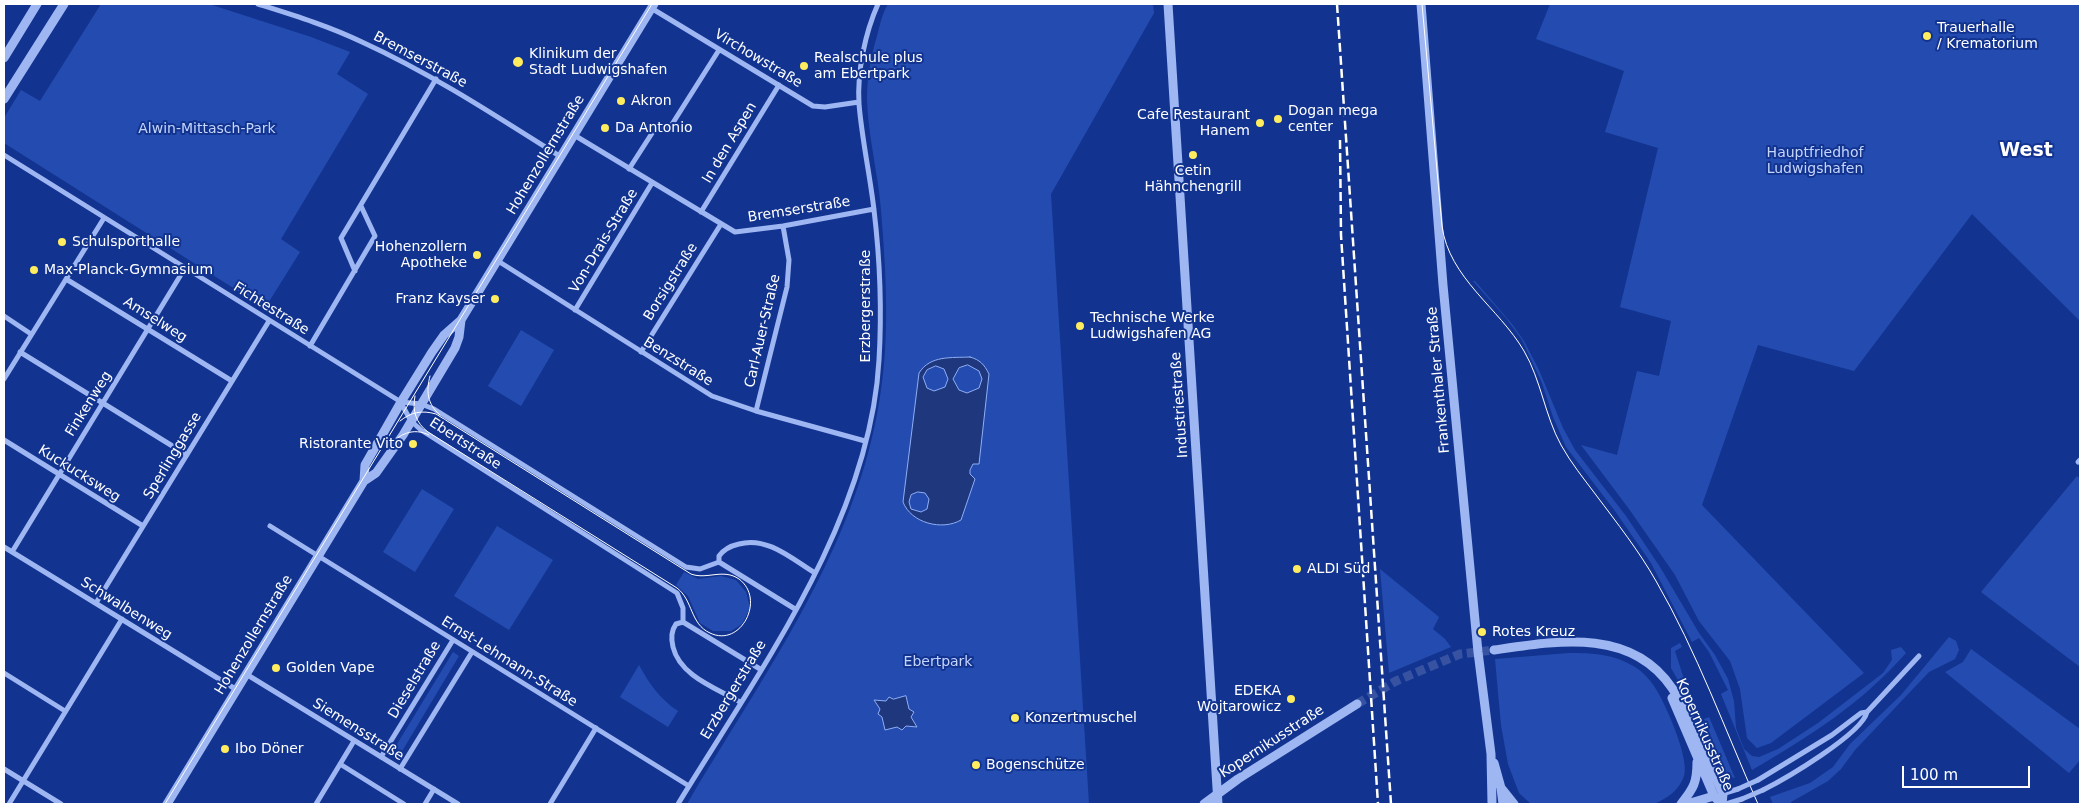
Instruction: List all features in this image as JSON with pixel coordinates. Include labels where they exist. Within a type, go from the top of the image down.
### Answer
[{"type":"street","points":[[4,58],[38,4]]},
{"type":"street","points":[[4,99],[64,4]]},
{"type":"street","name":"Bremserstraße","points":[[258,4],[317,23],[360,40],[436,80],[561,157]]},
{"type":"street","name":"Erzbergerstraße","points":[[678,804],[760,669],[815,572],[833,536],[851,489],[865,441],[875,391],[880,343],[880,286],[874,210],[859,102],[862,61],[868,28],[876,4]]},
{"type":"street","name":"Industriestraße","points":[[1168,4],[1218,804]]},
{"type":"street","name":"Frankenthaler Straße","points":[[1421,4],[1445,304],[1478,652],[1491,754],[1492,804]]},
{"type":"street","name":"Virchowstraße","points":[[652,6],[719,50],[813,106],[825,107],[859,102]]},
{"type":"street","name":"Hohenzollernstraße","points":[[364,481],[365,465],[400,402],[444,335],[461,320],[652,6]]},
{"type":"street","points":[[629,170],[656,127],[669,129],[719,50]]},
{"type":"street","points":[[355,271],[341,238],[436,80]]},
{"type":"street","name":"In den Aspen","points":[[701,212],[779,85]]},
{"type":"street","name":"Bremserstraße","points":[[574,135],[629,170],[735,232],[783,226],[874,210]]},
{"type":"street","name":"Fichtestraße","points":[[4,155],[400,402]]},
{"type":"street","name":"Von-Drais-Straße","points":[[575,310],[652,183]]},
{"type":"street","points":[[310,346],[375,236],[360,206]]},
{"type":"street","points":[[4,378],[104,218]]},
{"type":"street","name":"Borsigstraße","points":[[641,352],[720,224]]},
{"type":"street","name":"Carl-Auer-Straße","points":[[756,411],[787,287],[789,260],[783,226]]},
{"type":"street","name":"Benzstraße","points":[[498,261],[712,396],[756,411],[865,441]]},
{"type":"street","name":"Finkenweg","points":[[12,552],[149,330],[185,268]]},
{"type":"street","name":"Amselweg","points":[[66,279],[232,381]]},
{"type":"street","points":[[4,316],[31,334]]},
{"type":"street","name":"Hohenzollernstraße","points":[[167,804],[364,481],[376,473],[411,421],[455,348],[459,337],[461,320]]},
{"type":"street","name":"Sperlinggasse","points":[[96,603],[269,321]]},
{"type":"street","points":[[20,352],[187,455]]},
{"type":"street","name":"Ebertstraße","points":[[400,402],[421,404],[442,414],[686,567],[700,569],[719,562]]},
{"type":"street","name":"Ebertstraße","points":[[400,402],[411,421],[425,433],[670,587],[682,601],[684,622]]},
{"type":"street","name":"Kuckucksweg","points":[[4,440],[143,526]]},
{"type":"street","name":"Ernst-Lehmann-Straße","points":[[270,526],[688,786]]},
{"type":"street","points":[[795,609],[719,562],[719,556],[731,546],[754,541],[769,545],[815,572]]},
{"type":"street","name":"Schwalbenweg","points":[[4,547],[237,690]]},
{"type":"street","points":[[9,804],[122,619]]},
{"type":"street","points":[[740,702],[688,672],[678,661],[672,642],[672,629],[676,624],[684,622],[760,669]]},
{"type":"street","name":"Dieselstraße","points":[[381,757],[453,640]]},
{"type":"street","name":"Kopernikusstraße","points":[[1494,650],[1549,643],[1602,643],[1635,654],[1671,686],[1680,701],[1718,795]]},
{"type":"street","points":[[400,769],[472,652]]},
{"type":"street","points":[[1723,804],[1764,790],[1797,771],[1838,743],[1866,718],[1867,712],[1919,656]]},
{"type":"street","points":[[4,673],[66,711]]},
{"type":"street","name":"Siemensstraße","points":[[246,674],[458,804]]},
{"type":"street","name":"Kopernikusstraße","points":[[1662,677],[1697,757],[1723,804]]},
{"type":"street","name":"Kopernikusstraße","points":[[1204,804],[1357,704]]},
{"type":"street","points":[[1687,804],[1738,789],[1758,780],[1812,748],[1861,713],[1867,712]]},
{"type":"street","points":[[550,804],[596,728]]},
{"type":"street","points":[[316,804],[354,740]]},
{"type":"street","name":"Frankenthaler Straße","points":[[1491,754],[1501,788],[1503,804]]},
{"type":"street","points":[[1681,804],[1694,788],[1697,777],[1697,757]]},
{"type":"street","points":[[340,764],[404,804]]},
{"type":"street","points":[[4,769],[61,804]]},
{"type":"street","points":[[1501,788],[1514,804]]},
{"type":"street","points":[[425,804],[434,790]]},
{"type":"green space","name":"Alwin-Mittasch-Park","points":[[101,4],[209,4],[311,37],[350,52],[337,74],[368,94],[281,239],[300,252],[265,308],[4,143],[4,118],[21,90],[40,101]]},
{"type":"green space","name":"Ebertpark","points":[[888,4],[1153,4],[1154,13],[1051,194],[1089,804],[687,804],[775,659],[829,559],[851,507],[868,453],[883,374],[886,304],[881,210],[869,127],[867,91],[873,51],[881,20]]},
{"type":"green space","name":"Hauptfriedhof Ludwigshafen","points":[[1550,4],[2080,4],[2080,321],[1972,214],[1854,371],[1758,345],[1702,505],[1864,673],[1771,743],[1757,748],[1747,738],[1740,689],[1730,661],[1699,621],[1675,575],[1581,445],[1617,455],[1637,371],[1659,376],[1671,321],[1620,307],[1658,148],[1605,132],[1624,71],[1536,39]]},
{"type":"green space","points":[[1473,281],[1512,324],[1524,341],[1539,370],[1563,428],[1575,450],[1626,516],[1660,567],[1699,633],[1715,655],[1728,679],[1734,701],[1736,728],[1744,749],[1752,756],[1759,757],[1778,749],[1818,723],[1883,673],[1892,660],[1891,650],[1901,647],[1906,653],[1871,688],[1834,718],[1752,770],[1721,694],[1728,690],[1709,652],[1699,638],[1692,642],[1651,563],[1615,511],[1566,447],[1553,417],[1542,383],[1522,340],[1506,318]]},
{"type":"green space","points":[[521,330],[554,350],[521,406],[488,386]]},
{"type":"green space","points":[[2077,476],[2080,479],[2080,667],[1981,592]]},
{"type":"green space","points":[[422,489],[454,509],[415,572],[383,552]]},
{"type":"green space","points":[[497,526],[553,560],[509,630],[454,596]]},
{"type":"green space","points":[[1380,569],[1439,617],[1433,629],[1451,647],[1389,673]]},
{"type":"green space","points":[[684,572],[698,579],[721,576],[736,580],[746,592],[750,608],[742,624],[731,631],[713,631],[700,623],[688,596],[676,585]]},
{"type":"green space","points":[[1949,637],[1956,641],[1959,650],[1955,659],[1929,672],[1855,750],[1841,769],[1828,781],[1791,802],[1791,804],[1773,804],[1770,797],[1810,783],[1833,767],[1850,744],[1901,695]]},
{"type":"green space","points":[[1680,643],[1682,647],[1675,651],[1694,703],[1691,703],[1671,668],[1671,648]]},
{"type":"green space","points":[[1971,649],[2080,729],[2080,760],[2069,773],[1945,672],[1963,662]]},
{"type":"green space","points":[[453,652],[459,656],[398,758],[391,754]]},
{"type":"green space","points":[[1569,653],[1595,654],[1619,659],[1638,669],[1654,686],[1664,704],[1680,744],[1685,768],[1684,776],[1679,786],[1668,796],[1654,804],[1531,804],[1519,793],[1508,764],[1501,725],[1495,659]]},
{"type":"green space","points":[[639,665],[656,691],[678,711],[668,727],[620,697]]},
{"type":"green space","points":[[1709,717],[1735,778],[1727,776],[1720,762],[1704,719]]},
{"type":"shaded area","points":[[970,357],[979,361],[989,374],[979,464],[973,464],[970,470],[970,474],[975,479],[961,520],[945,525],[936,525],[920,520],[907,509],[903,502],[919,373],[924,367],[935,360]],"holes":[[[968,365],[979,371],[982,379],[979,388],[967,393],[959,390],[953,379],[959,368]],[[936,366],[944,369],[948,379],[945,387],[934,391],[927,388],[923,377],[927,370]],[[918,492],[925,493],[929,499],[927,509],[921,512],[911,509],[909,502],[911,495]]]},
{"type":"shaded area","points":[[906,696],[909,709],[914,712],[911,717],[917,727],[906,726],[902,730],[897,727],[885,730],[882,717],[878,714],[880,709],[874,700],[886,701],[889,697],[893,699]]},
{"type":"tunnel","points":[[1357,704],[1396,681],[1460,654],[1494,650]]},
{"type":"tram line","points":[[165,804],[652,4]]},
{"type":"tram line","points":[[1422,4],[1442,226],[1447,245],[1464,277],[1514,335],[1524,351],[1535,374],[1561,445],[1635,548],[1656,581],[1698,663],[1758,804]]},
{"type":"tram line","points":[[430,376],[428,387],[430,402],[440,415]]},
{"type":"tram line","points":[[400,421],[408,416],[413,414],[417,413],[436,414],[691,574],[703,576],[727,574],[739,579],[747,588],[750,598],[750,609],[746,619],[740,628],[731,634],[721,636],[703,629],[695,618],[686,599],[677,588],[428,432],[420,425],[416,416],[415,412],[414,407],[415,396]]},
{"type":"tram line","points":[[388,447],[407,433],[417,432],[429,435]]},
{"type":"railway","points":[[1337,4],[1391,804]]},
{"type":"railway","points":[[1340,140],[1341,235],[1378,804]]},
{"type":"place","name":"Trauerhalle / Krematorium","points":[[1927,36]]},
{"type":"place","name":"Klinikum der Stadt Ludwigshafen","points":[[518,62]]},
{"type":"place","name":"Realschule plus am Ebertpark","points":[[804,66]]},
{"type":"place","name":"Akron","points":[[621,101]]},
{"type":"place","name":"Dogan mega center","points":[[1278,119]]},
{"type":"place","name":"Cafe Restaurant Hanem","points":[[1260,123]]},
{"type":"place","name":"Da Antonio","points":[[605,128]]},
{"type":"place","name":"Cetin Hähnchengrill","points":[[1193,155]]},
{"type":"place","name":"Schulsporthalle","points":[[62,242]]},
{"type":"place","name":"Hohenzollern Apotheke","points":[[477,255]]},
{"type":"place","name":"Max-Planck-Gymnasium","points":[[34,270]]},
{"type":"place","name":"Franz Kayser","points":[[495,299]]},
{"type":"place","name":"Technische Werke Ludwigshafen AG","points":[[1080,326]]},
{"type":"place","name":"Ristorante Vito","points":[[413,444]]},
{"type":"place","name":"ALDI Süd","points":[[1297,569]]},
{"type":"place","name":"Rotes Kreuz","points":[[1482,632]]},
{"type":"place","name":"Golden Vape","points":[[276,668]]},
{"type":"place","name":"EDEKA Wojtarowicz","points":[[1291,699]]},
{"type":"place","name":"Konzertmuschel","points":[[1015,718]]},
{"type":"place","name":"Ibo Döner","points":[[225,749]]},
{"type":"place","name":"Bogenschütze","points":[[976,765]]},
{"type":"district","name":"West","points":[[2026,151]]}]
